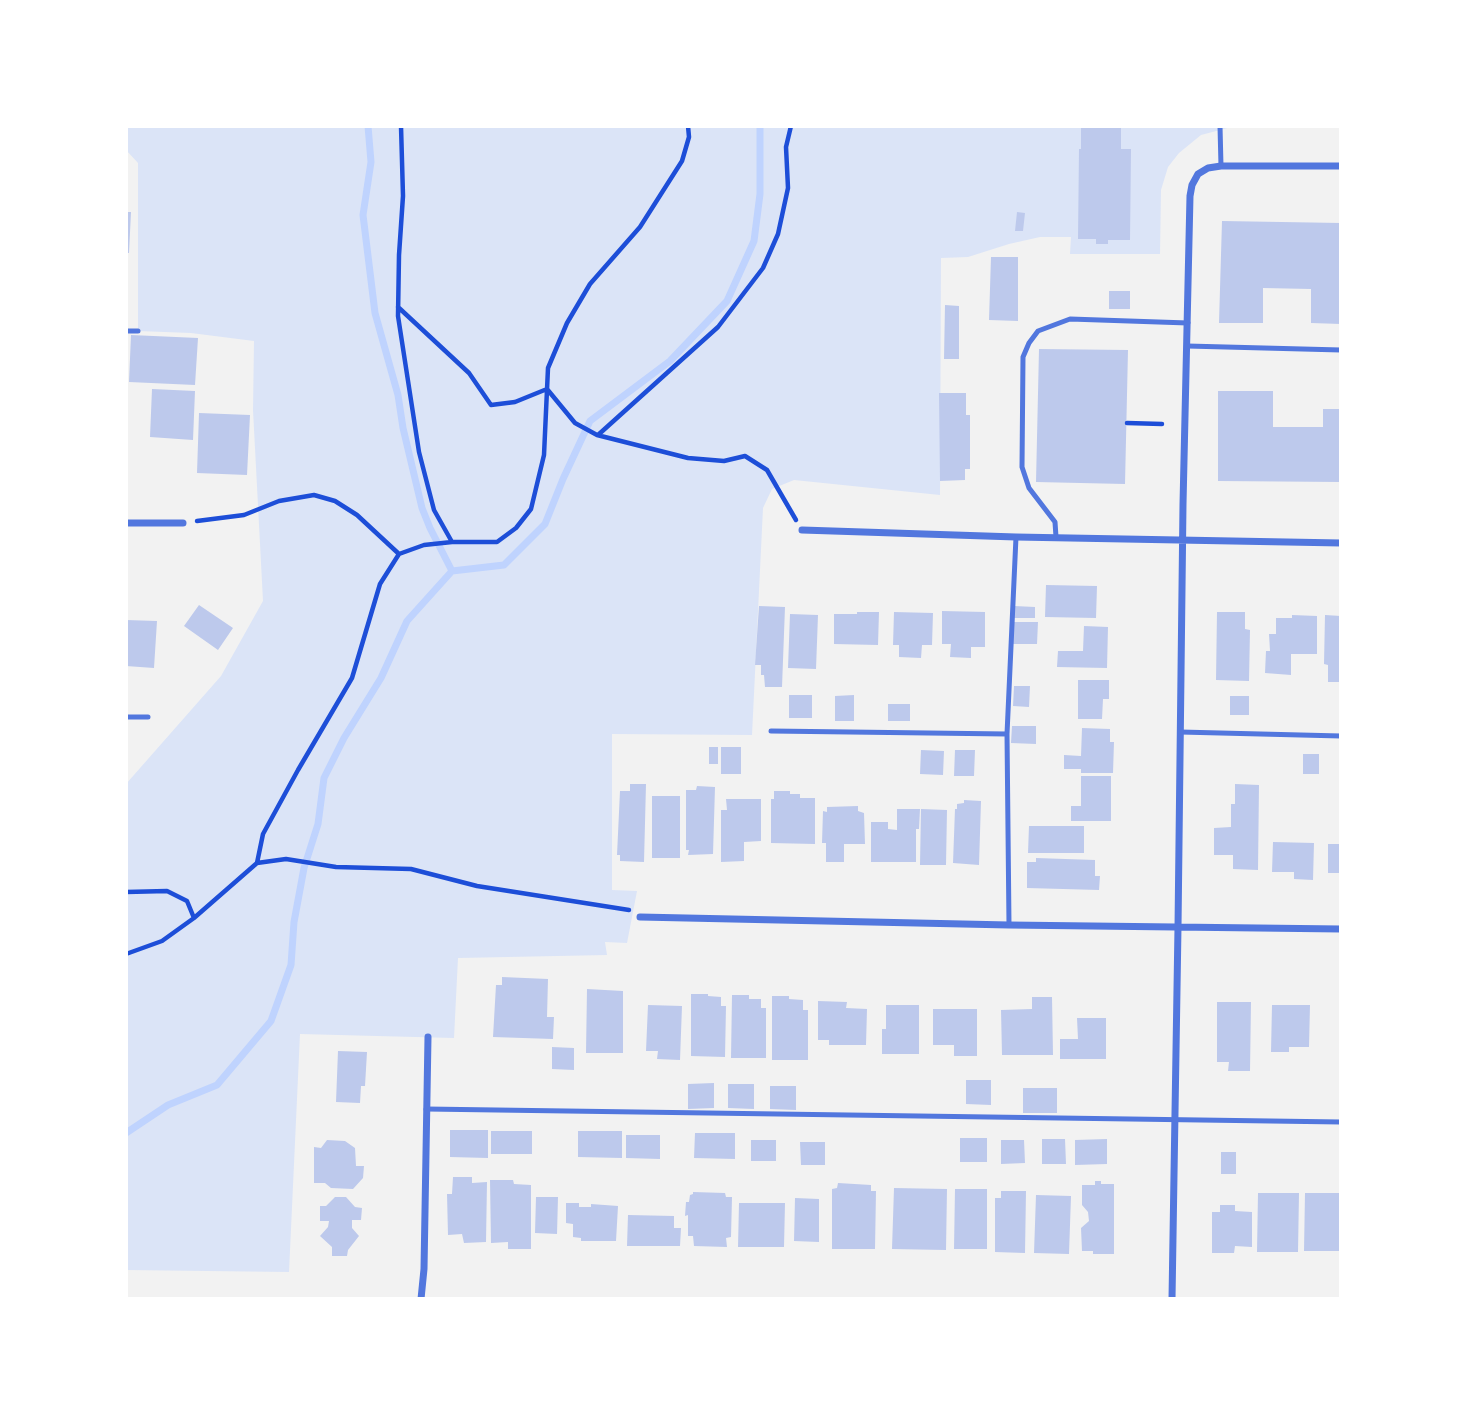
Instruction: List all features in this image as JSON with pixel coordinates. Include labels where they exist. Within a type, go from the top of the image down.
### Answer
[{"type":"street","points":[[1172,1299],[1182,540],[1190,196],[1198,174],[1208,168],[1341,166]]},
{"type":"street","points":[[126,523],[183,523]]},
{"type":"street","points":[[802,530],[1341,543]]},
{"type":"street","points":[[640,917],[1341,929]]},
{"type":"street","points":[[421,1299],[424,1269],[428,1037]]},
{"type":"lane","points":[[1220,126],[1221,166]]},
{"type":"lane","points":[[1056,537],[1055,522],[1029,488],[1022,467],[1023,357],[1029,343],[1038,331],[1070,319],[1188,323]]},
{"type":"lane","points":[[126,331],[138,331]]},
{"type":"lane","points":[[1187,346],[1341,349]]},
{"type":"lane","points":[[1009,925],[1007,734],[1016,537]]},
{"type":"lane","points":[[126,717],[148,717]]},
{"type":"lane","points":[[771,731],[1007,734]]},
{"type":"lane","points":[[1180,732],[1341,736]]},
{"type":"lane","points":[[426,1109],[1341,1122]]},
{"type":"path","points":[[401,126],[402,196],[398,307],[419,452],[434,510],[449,542]]},
{"type":"path","points":[[257,863],[263,834],[352,678],[380,583],[399,554],[424,545],[497,542],[516,528],[531,509],[544,454],[548,368],[567,323],[590,284],[640,226],[682,160],[690,137],[688,126]]},
{"type":"path","points":[[597,435],[718,327],[763,268],[778,234],[788,188],[786,147],[791,126]]},
{"type":"path","points":[[398,307],[469,373],[491,405],[516,401],[547,388]]},
{"type":"path","points":[[547,388],[575,423],[597,435],[688,458],[724,461],[746,456],[768,470],[802,530]]},
{"type":"path","points":[[1127,423],[1162,424]]},
{"type":"path","points":[[183,523],[244,514],[279,501],[314,495],[335,501],[356,514],[399,554]]},
{"type":"path","points":[[126,954],[162,941],[194,918],[257,863],[286,859],[336,867],[411,869],[477,886],[627,909],[640,917]]},
{"type":"path","points":[[126,892],[167,891],[187,901],[194,918]]},
{"type":"shaded area","points":[[126,126],[1235,126],[1201,135],[1179,153],[1168,167],[1161,190],[1160,254],[1070,254],[1071,237],[1040,237],[968,257],[941,258],[940,495],[794,480],[772,489],[763,508],[752,735],[612,734],[612,890],[637,891],[627,943],[605,942],[607,955],[458,958],[454,1038],[300,1034],[289,1272],[126,1270],[126,784],[221,676],[263,601],[253,410],[254,341],[191,333],[138,331],[138,163],[126,150]]},
{"type":"building","points":[[1081,126],[1121,126],[1121,149],[1131,149],[1130,240],[1108,240],[1108,244],[1096,244],[1096,239],[1078,239]]},
{"type":"building","points":[[126,212],[131,212],[129,253],[126,253]]},
{"type":"building","points":[[1017,212],[1025,213],[1023,231],[1015,231]]},
{"type":"building","points":[[1222,221],[1341,223],[1341,324],[1311,323],[1311,289],[1263,288],[1263,323],[1219,323]]},
{"type":"building","points":[[991,257],[1018,257],[1018,321],[989,320]]},
{"type":"building","points":[[1109,291],[1130,291],[1130,309],[1109,309]]},
{"type":"building","points":[[945,305],[959,306],[959,359],[944,359]]},
{"type":"building","points":[[131,335],[198,338],[195,385],[129,382]]},
{"type":"building","points":[[1039,349],[1128,350],[1125,484],[1036,482]]},
{"type":"building","points":[[152,389],[195,391],[193,440],[150,437]]},
{"type":"building","points":[[1218,391],[1273,391],[1273,427],[1323,427],[1323,409],[1341,409],[1341,482],[1218,481]]},
{"type":"building","points":[[939,393],[966,393],[966,415],[970,415],[970,469],[965,469],[965,480],[940,481]]},
{"type":"building","points":[[199,413],[250,415],[247,475],[197,473]]},
{"type":"building","points":[[1046,585],[1097,586],[1096,618],[1045,617]]},
{"type":"building","points":[[199,605],[233,628],[218,650],[184,626]]},
{"type":"building","points":[[759,606],[785,607],[782,687],[765,687],[761,665],[755,665]]},
{"type":"building","points":[[1014,606],[1035,607],[1035,618],[1014,618]]},
{"type":"building","points":[[942,611],[985,612],[985,647],[971,647],[971,658],[950,657],[951,644],[942,644]]},
{"type":"building","points":[[879,612],[878,645],[834,644],[834,614]]},
{"type":"building","points":[[894,612],[933,613],[932,645],[922,645],[921,658],[899,657],[899,645],[893,645]]},
{"type":"building","points":[[1217,612],[1245,612],[1245,629],[1250,630],[1249,681],[1216,680]]},
{"type":"building","points":[[790,614],[818,615],[816,669],[788,668]]},
{"type":"building","points":[[1292,615],[1317,616],[1317,654],[1291,654],[1291,675],[1265,673],[1266,651],[1270,651],[1269,634],[1276,634],[1276,618],[1292,618]]},
{"type":"building","points":[[1325,615],[1341,616],[1341,682],[1328,682],[1328,665],[1324,664]]},
{"type":"building","points":[[126,620],[157,621],[154,668],[126,666]]},
{"type":"building","points":[[1013,622],[1038,622],[1037,644],[1013,644]]},
{"type":"building","points":[[1084,626],[1108,627],[1107,668],[1057,667],[1058,651],[1083,651]]},
{"type":"building","points":[[1078,680],[1109,680],[1109,699],[1103,699],[1102,719],[1078,719]]},
{"type":"building","points":[[1014,686],[1030,686],[1029,707],[1013,706]]},
{"type":"building","points":[[789,695],[812,695],[812,718],[789,718]]},
{"type":"building","points":[[854,695],[854,721],[835,721],[835,696]]},
{"type":"building","points":[[1230,696],[1249,696],[1249,715],[1230,715]]},
{"type":"building","points":[[888,704],[910,704],[910,721],[888,721]]},
{"type":"building","points":[[1012,726],[1036,726],[1036,744],[1011,743]]},
{"type":"building","points":[[1082,728],[1110,729],[1110,742],[1114,742],[1113,773],[1081,773],[1081,769],[1064,769],[1064,755],[1081,756]]},
{"type":"building","points":[[709,747],[718,747],[718,764],[709,764]]},
{"type":"building","points":[[721,747],[741,747],[741,774],[721,774]]},
{"type":"building","points":[[921,750],[944,751],[943,775],[920,774]]},
{"type":"building","points":[[955,750],[975,750],[974,776],[954,776]]},
{"type":"building","points":[[1303,754],[1319,754],[1319,774],[1303,774]]},
{"type":"building","points":[[1081,776],[1111,776],[1111,821],[1071,821],[1071,806],[1081,806]]},
{"type":"building","points":[[630,784],[646,784],[644,862],[620,861],[620,855],[617,855],[620,791],[630,791]]},
{"type":"building","points":[[1235,784],[1259,785],[1258,870],[1233,869],[1233,855],[1214,855],[1214,828],[1231,827],[1231,804],[1235,804]]},
{"type":"building","points":[[697,786],[715,787],[713,854],[688,855],[689,850],[686,850],[686,790],[696,790]]},
{"type":"building","points":[[774,791],[790,791],[790,794],[800,794],[800,798],[815,798],[815,844],[771,843],[771,799],[774,799]]},
{"type":"building","points":[[652,796],[680,796],[680,858],[652,858]]},
{"type":"building","points":[[726,799],[761,799],[761,841],[744,842],[744,861],[721,862],[721,810],[727,810]]},
{"type":"building","points":[[964,800],[981,801],[979,865],[953,863],[955,809],[957,804],[964,803]]},
{"type":"building","points":[[858,806],[858,811],[864,813],[865,844],[844,844],[844,862],[826,862],[826,843],[822,843],[823,811],[827,812],[827,807]]},
{"type":"building","points":[[897,809],[920,809],[919,829],[916,829],[916,862],[871,862],[871,822],[888,822],[888,829],[897,830]]},
{"type":"building","points":[[921,809],[947,810],[946,865],[920,865]]},
{"type":"building","points":[[1029,826],[1084,826],[1084,853],[1028,853]]},
{"type":"building","points":[[1273,842],[1314,843],[1313,880],[1294,879],[1294,872],[1272,872]]},
{"type":"building","points":[[1328,844],[1341,844],[1341,873],[1328,873]]},
{"type":"building","points":[[1036,858],[1095,860],[1095,876],[1100,876],[1099,890],[1027,888],[1027,862],[1036,862]]},
{"type":"building","points":[[502,977],[548,979],[547,1017],[554,1017],[553,1039],[493,1037],[496,985],[502,985]]},
{"type":"building","points":[[587,989],[623,991],[623,1053],[586,1053]]},
{"type":"building","points":[[691,994],[721,997],[721,1006],[726,1006],[725,1057],[691,1056]]},
{"type":"building","points":[[732,995],[749,995],[749,999],[761,999],[761,1008],[766,1008],[766,1058],[731,1058]]},
{"type":"building","points":[[772,996],[789,996],[789,999],[803,1000],[803,1010],[808,1010],[808,1060],[772,1060]]},
{"type":"building","points":[[1032,997],[1052,997],[1053,1055],[1002,1055],[1001,1010],[1032,1009]]},
{"type":"building","points":[[818,1001],[847,1002],[846,1008],[867,1009],[866,1045],[829,1045],[829,1040],[818,1040]]},
{"type":"building","points":[[1217,1002],[1251,1002],[1250,1071],[1228,1071],[1229,1062],[1217,1062]]},
{"type":"building","points":[[648,1005],[682,1006],[680,1060],[657,1059],[658,1051],[646,1051]]},
{"type":"building","points":[[886,1005],[919,1005],[919,1054],[882,1054]]},
{"type":"building","points":[[1272,1005],[1310,1005],[1309,1047],[1289,1047],[1289,1052],[1271,1052]]},
{"type":"building","points":[[933,1009],[977,1009],[977,1056],[954,1056],[954,1045],[933,1045]]},
{"type":"building","points":[[1077,1018],[1106,1018],[1106,1059],[1060,1059],[1060,1039],[1078,1039]]},
{"type":"building","points":[[552,1047],[574,1048],[574,1070],[552,1069]]},
{"type":"building","points":[[338,1051],[367,1052],[365,1086],[361,1086],[360,1103],[336,1102]]},
{"type":"building","points":[[966,1080],[991,1080],[991,1105],[966,1104]]},
{"type":"building","points":[[714,1083],[714,1108],[688,1109],[688,1084]]},
{"type":"building","points":[[728,1084],[754,1084],[754,1109],[728,1108]]},
{"type":"building","points":[[770,1086],[796,1086],[796,1110],[770,1109]]},
{"type":"building","points":[[1023,1088],[1057,1088],[1057,1113],[1023,1113]]},
{"type":"building","points":[[450,1130],[488,1130],[488,1158],[450,1157]]},
{"type":"building","points":[[491,1131],[532,1131],[532,1154],[491,1154]]},
{"type":"building","points":[[578,1131],[622,1131],[622,1158],[578,1157]]},
{"type":"building","points":[[695,1133],[735,1133],[735,1159],[694,1158]]},
{"type":"building","points":[[626,1135],[660,1135],[660,1159],[626,1158]]},
{"type":"building","points":[[960,1138],[987,1138],[987,1162],[960,1162]]},
{"type":"building","points":[[1042,1139],[1065,1139],[1066,1164],[1042,1164]]},
{"type":"building","points":[[1107,1139],[1107,1164],[1075,1165],[1075,1140]]},
{"type":"building","points":[[327,1140],[345,1141],[355,1148],[356,1166],[364,1166],[363,1178],[353,1189],[331,1188],[325,1183],[314,1183],[314,1147],[321,1148]]},
{"type":"building","points":[[751,1140],[776,1140],[776,1161],[751,1161]]},
{"type":"building","points":[[1001,1140],[1024,1140],[1025,1163],[1001,1164]]},
{"type":"building","points":[[800,1142],[825,1142],[825,1165],[801,1165]]},
{"type":"building","points":[[1221,1152],[1236,1152],[1236,1174],[1221,1174]]},
{"type":"building","points":[[453,1177],[472,1177],[472,1183],[487,1182],[486,1242],[464,1243],[462,1234],[448,1235],[447,1194],[452,1194]]},
{"type":"building","points":[[490,1180],[513,1180],[514,1184],[531,1185],[531,1249],[508,1249],[508,1242],[491,1243]]},
{"type":"building","points":[[1095,1181],[1114,1184],[1114,1254],[1082,1251],[1081,1228],[1089,1221],[1088,1212],[1082,1205],[1082,1185],[1095,1185]]},
{"type":"building","points":[[838,1183],[871,1185],[871,1191],[876,1191],[875,1249],[832,1249],[832,1189],[837,1188]]},
{"type":"building","points":[[894,1188],[947,1189],[946,1250],[892,1249]]},
{"type":"building","points":[[955,1189],[987,1189],[987,1249],[954,1249]]},
{"type":"building","points":[[1001,1191],[1026,1191],[1025,1253],[995,1252],[995,1198],[1001,1198]]},
{"type":"building","points":[[693,1192],[725,1193],[726,1197],[732,1197],[731,1237],[726,1238],[727,1247],[694,1246],[693,1236],[688,1236],[688,1215],[685,1216],[686,1202],[689,1202]]},
{"type":"building","points":[[1258,1193],[1299,1193],[1298,1252],[1257,1252]]},
{"type":"building","points":[[1305,1193],[1341,1193],[1341,1251],[1304,1251]]},
{"type":"building","points":[[1036,1195],[1071,1196],[1069,1254],[1034,1253]]},
{"type":"building","points":[[335,1197],[346,1197],[355,1207],[362,1208],[361,1220],[352,1220],[352,1228],[359,1236],[348,1250],[347,1256],[332,1256],[332,1247],[320,1236],[328,1227],[329,1221],[320,1221],[320,1206],[326,1206]]},
{"type":"building","points":[[536,1197],[558,1197],[557,1234],[535,1233]]},
{"type":"building","points":[[795,1198],[819,1199],[819,1242],[794,1241]]},
{"type":"building","points":[[566,1203],[579,1203],[579,1207],[591,1207],[591,1204],[618,1206],[616,1241],[581,1241],[581,1238],[573,1237],[573,1224],[566,1223]]},
{"type":"building","points":[[739,1203],[785,1203],[784,1247],[738,1247]]},
{"type":"building","points":[[1220,1205],[1235,1205],[1235,1211],[1252,1212],[1252,1247],[1235,1246],[1234,1253],[1212,1253],[1212,1212],[1220,1212]]},
{"type":"building","points":[[628,1215],[674,1216],[674,1228],[681,1228],[680,1246],[627,1246]]},
{"type":"waterway","points":[[368,126],[371,162],[363,215],[375,313],[398,395],[422,508],[452,571]]},
{"type":"waterway","points":[[452,571],[504,565],[545,524],[590,421],[670,361],[727,301],[754,241],[760,194],[760,126]]},
{"type":"waterway","points":[[126,1133],[168,1105],[217,1085],[271,1021],[291,965],[294,922],[304,868],[318,824],[324,778],[344,738],[381,678],[407,621],[452,571]]}]
